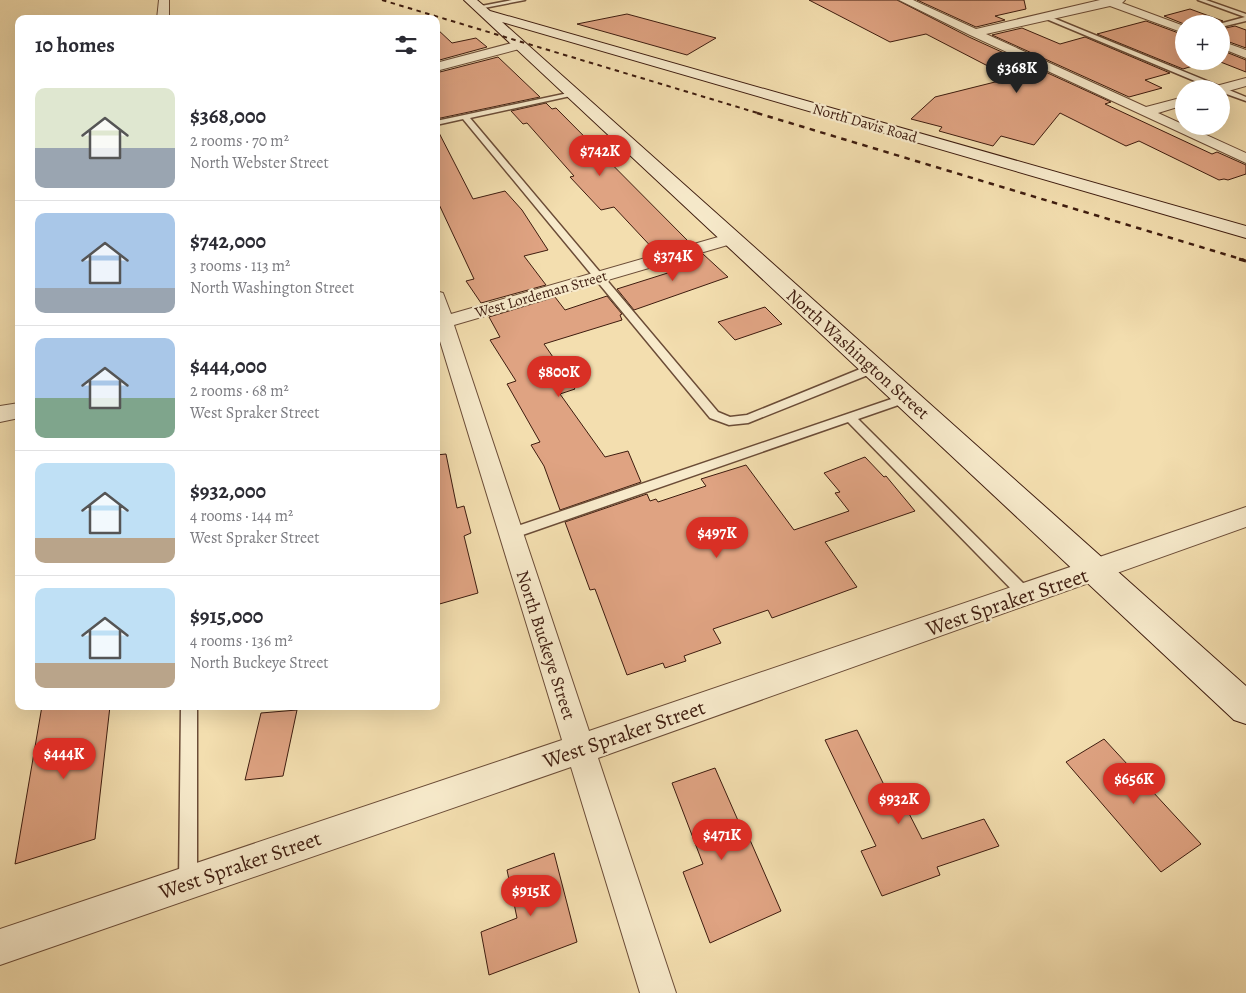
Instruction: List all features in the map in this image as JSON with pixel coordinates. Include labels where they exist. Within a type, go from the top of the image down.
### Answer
[{"type":"main road","name":"North Washington Street","points":[[478,7],[1246,708]]},
{"type":"main road","name":"North Davis Road","points":[[478,7],[1246,232]]},
{"type":"street","points":[[163,15],[164,0]]},
{"type":"street","points":[[904,0],[1246,159]]},
{"type":"street","points":[[974,33],[1112,1],[1175,26]]},
{"type":"street","points":[[440,66],[520,45]]},
{"type":"street","points":[[1230,48],[1246,54]]},
{"type":"street","points":[[1230,86],[1246,82]]},
{"type":"street","points":[[1145,112],[1175,104]]},
{"type":"street","name":"West Lordeman Street","points":[[440,313],[460,318],[732,238]]},
{"type":"street","name":"North Buckeye Street","points":[[440,316],[658,993]]},
{"type":"street","points":[[0,414],[15,411]]},
{"type":"street","name":"West Spraker Street","points":[[0,947],[1096,571],[1246,517]]},
{"type":"lane","points":[[478,7],[522,0]]},
{"type":"lane","points":[[1200,0],[1246,17]]},
{"type":"lane","points":[[1046,17],[1199,80]]},
{"type":"lane","points":[[1230,22],[1246,17]]},
{"type":"lane","points":[[1230,93],[1246,99]]},
{"type":"lane","points":[[440,122],[573,94]]},
{"type":"lane","points":[[465,117],[597,278],[714,416],[729,421],[748,419],[874,368]]},
{"type":"lane","points":[[511,534],[906,398]]},
{"type":"lane","points":[[850,417],[1026,595]]},
{"type":"lane","points":[[188,883],[189,710]]},
{"type":"building","points":[[809,0],[897,0],[969,37],[1111,102],[1105,104],[1212,154],[1217,152],[1246,165],[1246,174],[1228,180],[1219,180],[1139,141],[1126,146],[1060,113],[1034,145],[1001,136],[993,146],[939,131],[942,127],[911,119],[935,97],[1011,78],[926,34],[890,42]]},
{"type":"building","points":[[917,0],[1024,0],[1026,9],[995,16],[1005,20],[976,27]]},
{"type":"building","points":[[1190,9],[1206,15],[1175,15],[1175,20],[1164,16]]},
{"type":"building","points":[[627,14],[716,38],[687,55],[577,24]]},
{"type":"building","points":[[1146,21],[1175,32],[1175,66],[1097,34]]},
{"type":"building","points":[[1235,26],[1246,30],[1246,48],[1230,42],[1230,27]]},
{"type":"building","points":[[1022,28],[1060,44],[1085,37],[1170,73],[1145,80],[1162,88],[1129,97],[992,35]]},
{"type":"building","points":[[440,32],[452,43],[476,38],[487,47],[440,60]]},
{"type":"building","points":[[1230,54],[1246,60],[1246,72],[1230,66]]},
{"type":"building","points":[[498,57],[540,97],[440,118],[440,72]]},
{"type":"building","points":[[546,103],[552,109],[556,108],[690,243],[657,253],[614,207],[601,210],[570,177],[574,176],[527,123],[523,124],[511,111]]},
{"type":"building","points":[[440,135],[473,199],[505,191],[522,210],[548,250],[524,256],[546,285],[481,303],[466,281],[474,279],[440,207]]},
{"type":"building","points":[[703,254],[728,277],[634,310],[617,289],[674,271],[667,265]]},
{"type":"building","points":[[607,296],[622,314],[620,315],[622,320],[544,344],[575,389],[560,394],[605,457],[628,451],[641,482],[560,510],[544,466],[531,445],[540,442],[507,384],[516,381],[490,340],[500,337],[489,317],[555,297],[565,310]]},
{"type":"building","points":[[765,307],[782,324],[735,340],[718,322]]},
{"type":"building","points":[[446,454],[457,508],[464,506],[471,533],[464,536],[478,593],[440,604],[440,455]]},
{"type":"building","points":[[865,457],[884,477],[886,476],[915,511],[825,542],[857,587],[772,618],[768,610],[713,629],[721,643],[684,656],[686,661],[665,668],[663,663],[627,675],[595,589],[590,590],[565,522],[647,494],[650,501],[656,499],[658,502],[706,486],[701,479],[746,465],[794,530],[849,511],[835,493],[840,492],[824,473]]},
{"type":"building","points":[[41,710],[110,710],[95,839],[15,864]]},
{"type":"building","points":[[297,710],[283,776],[245,780],[261,713]]},
{"type":"building","points":[[857,730],[887,791],[896,788],[922,839],[984,819],[999,846],[937,867],[940,875],[882,896],[861,851],[876,846],[825,740]]},
{"type":"building","points":[[1104,739],[1201,844],[1161,872],[1066,762]]},
{"type":"building","points":[[715,768],[747,841],[750,840],[781,911],[710,943],[683,872],[703,864],[672,783]]},
{"type":"building","points":[[554,853],[577,942],[489,975],[481,932],[517,918],[507,870]]},
{"type":"railway","points":[[382,0],[432,15]]},
{"type":"railway","points":[[440,17],[761,114]]},
{"type":"railway","points":[[757,113],[1244,260]]},
{"type":"railway","points":[[1239,259],[1246,261]]}]
